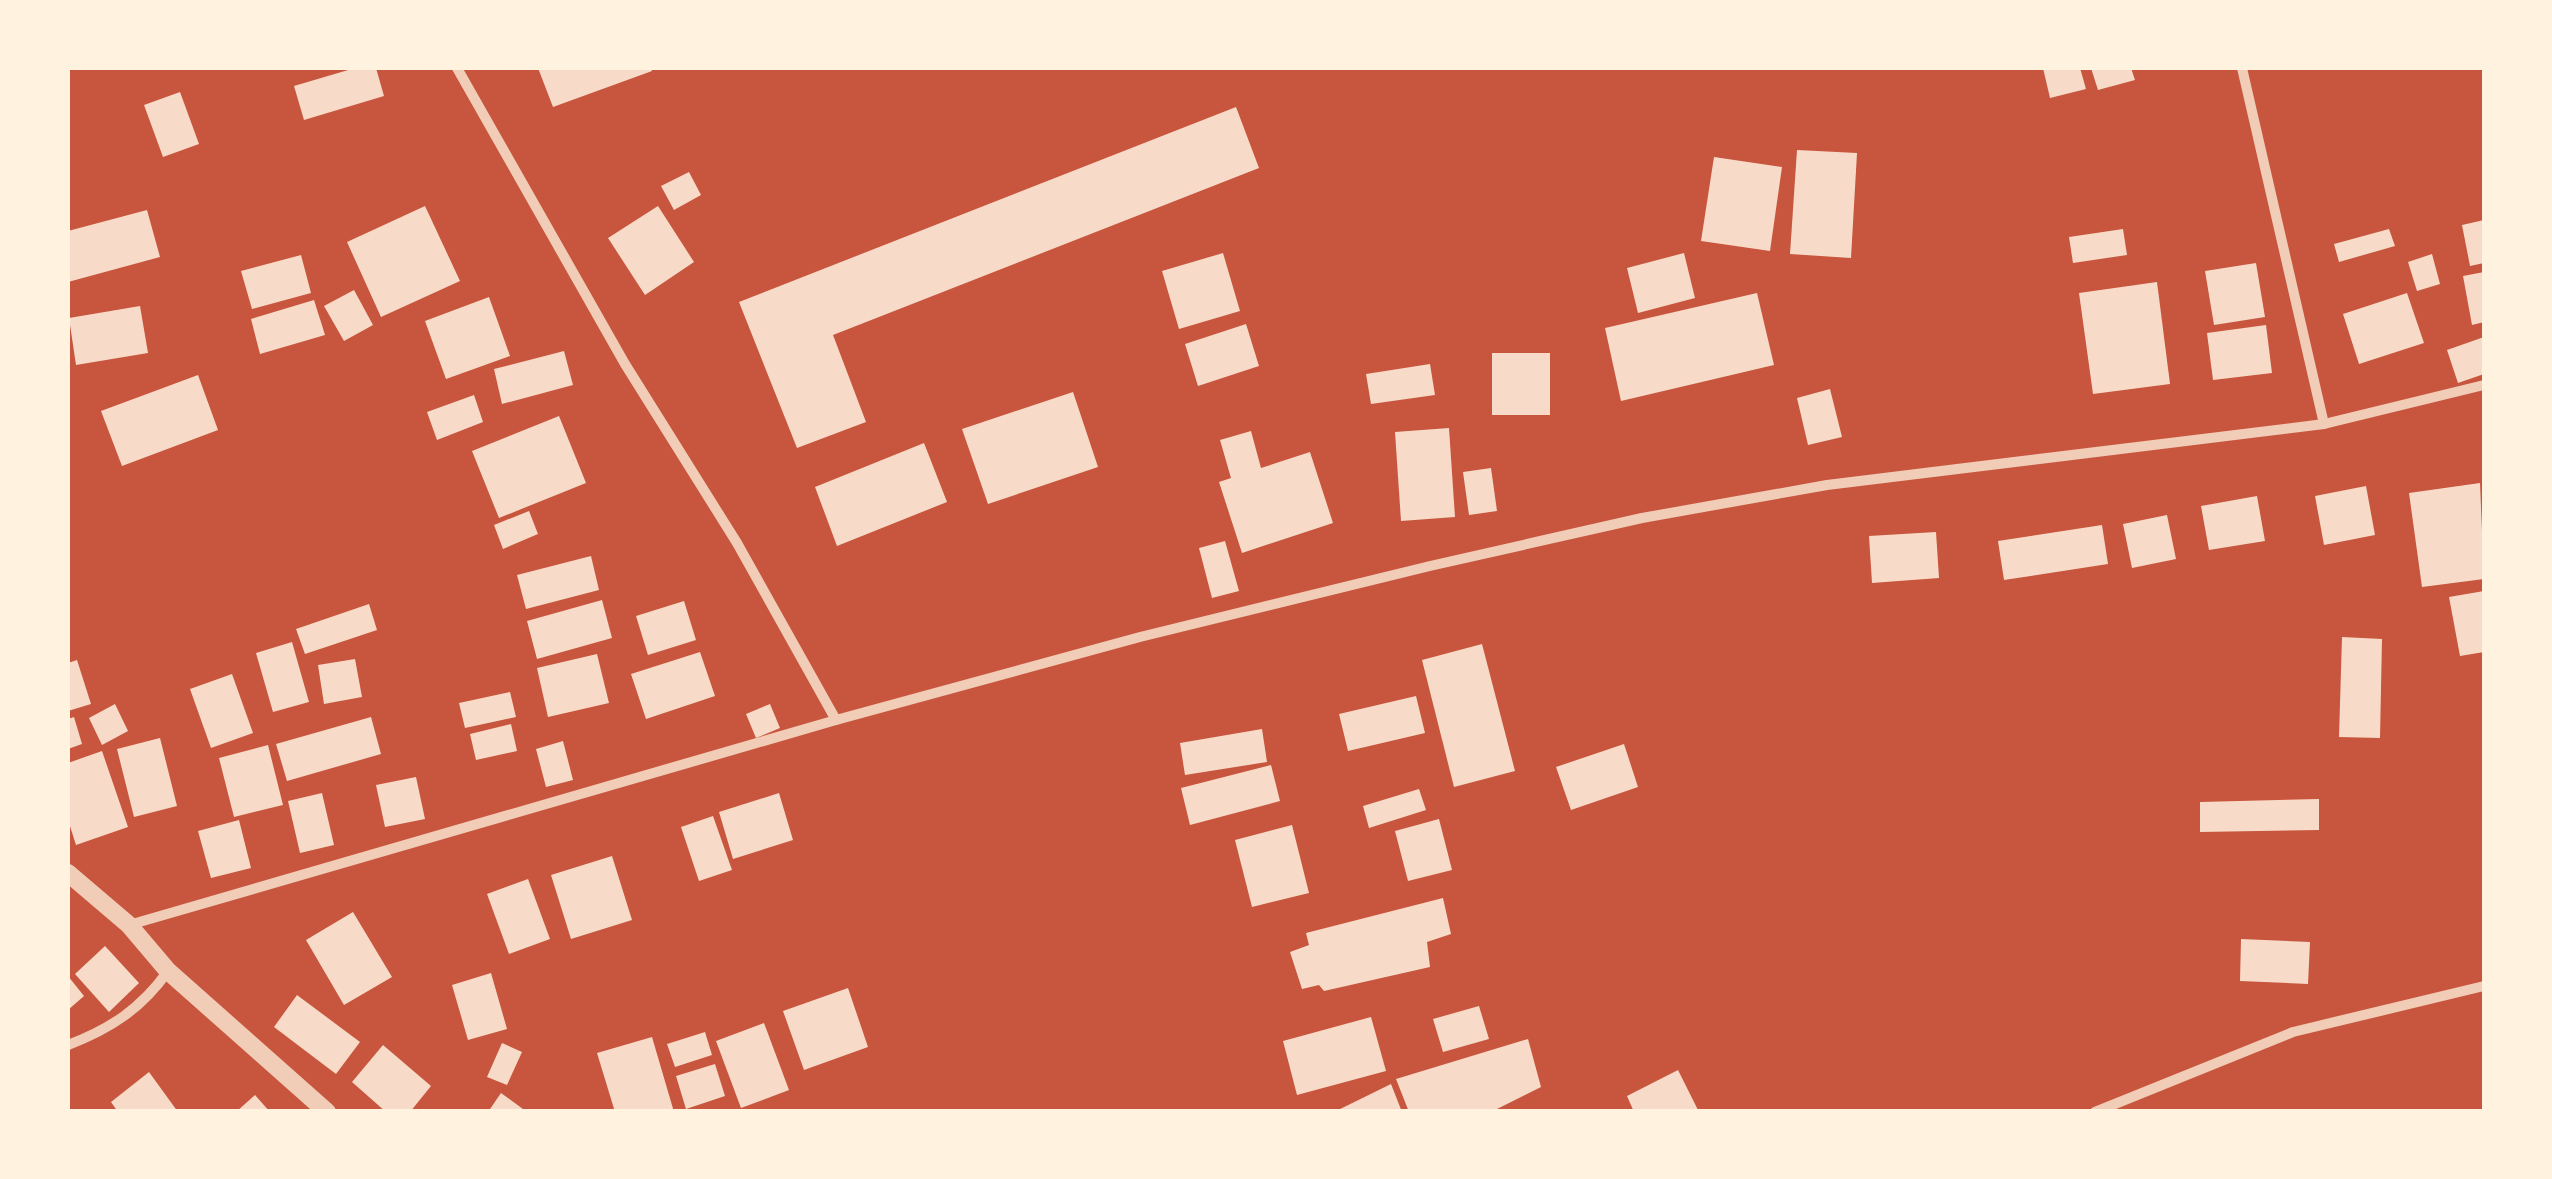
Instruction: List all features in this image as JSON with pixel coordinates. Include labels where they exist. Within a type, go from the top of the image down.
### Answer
[{"type":"street","points":[[457,68],[625,364],[737,543],[836,720]]},
{"type":"street","points":[[2242,68],[2324,424]]},
{"type":"street","points":[[128,925],[836,720],[1140,637],[1642,518],[1827,485],[2324,424],[2484,385]]},
{"type":"street","points":[[68,873],[128,925],[168,972],[327,1112]]},
{"type":"street","points":[[68,1045],[109,1029],[150,996],[168,972]]},
{"type":"street","points":[[2095,1112],[2293,1032],[2484,986]]},
{"type":"building","points":[[355,68],[376,68],[384,96],[304,120],[294,86]]},
{"type":"building","points":[[538,68],[651,68],[652,71],[553,107]]},
{"type":"building","points":[[2043,68],[2080,68],[2086,89],[2050,98]]},
{"type":"building","points":[[2091,68],[2131,68],[2135,80],[2098,90]]},
{"type":"building","points":[[180,92],[199,144],[163,157],[144,105]]},
{"type":"building","points":[[1236,107],[1259,168],[833,335],[866,422],[797,448],[739,302]]},
{"type":"building","points":[[1797,150],[1857,153],[1851,258],[1790,254]]},
{"type":"building","points":[[1714,157],[1782,167],[1770,251],[1701,241]]},
{"type":"building","points":[[689,172],[701,195],[674,210],[661,186]]},
{"type":"building","points":[[425,206],[460,281],[381,317],[347,242]]},
{"type":"building","points":[[658,206],[694,262],[645,295],[608,238]]},
{"type":"building","points":[[147,210],[160,257],[68,282],[68,231]]},
{"type":"building","points":[[2484,220],[2484,263],[2470,266],[2462,225]]},
{"type":"building","points":[[2123,229],[2127,255],[2073,263],[2069,237]]},
{"type":"building","points":[[2389,229],[2395,246],[2339,262],[2334,244]]},
{"type":"building","points":[[1223,253],[1240,311],[1179,329],[1162,271]]},
{"type":"building","points":[[1684,253],[1695,298],[1638,313],[1627,268]]},
{"type":"building","points":[[2432,254],[2440,284],[2417,291],[2408,262]]},
{"type":"building","points":[[301,255],[311,293],[252,309],[241,271]]},
{"type":"building","points":[[2256,263],[2265,317],[2214,325],[2205,271]]},
{"type":"building","points":[[2484,272],[2484,322],[2472,325],[2463,276]]},
{"type":"building","points":[[2157,282],[2170,384],[2093,394],[2079,293]]},
{"type":"building","points":[[354,290],[373,325],[344,341],[324,306]]},
{"type":"building","points":[[1757,293],[1774,365],[1621,401],[1605,328]]},
{"type":"building","points":[[2407,293],[2424,343],[2359,364],[2343,314]]},
{"type":"building","points":[[489,297],[510,356],[446,379],[425,321]]},
{"type":"building","points":[[314,300],[325,335],[260,354],[251,319]]},
{"type":"building","points":[[140,306],[148,353],[76,365],[69,318]]},
{"type":"building","points":[[1246,324],[1259,366],[1198,386],[1185,344]]},
{"type":"building","points":[[2266,325],[2272,373],[2213,380],[2207,333]]},
{"type":"building","points":[[2484,337],[2484,374],[2458,383],[2447,350]]},
{"type":"building","points":[[564,351],[573,385],[502,404],[494,369]]},
{"type":"building","points":[[1492,353],[1550,353],[1550,415],[1492,415]]},
{"type":"building","points":[[1430,364],[1435,395],[1371,404],[1366,374]]},
{"type":"building","points":[[198,375],[218,430],[122,466],[101,411]]},
{"type":"building","points":[[1830,389],[1842,437],[1808,445],[1797,398]]},
{"type":"building","points":[[1073,392],[1098,467],[988,504],[962,429]]},
{"type":"building","points":[[474,395],[483,422],[437,440],[427,412]]},
{"type":"building","points":[[559,416],[586,483],[499,518],[472,451]]},
{"type":"building","points":[[1449,428],[1455,517],[1401,521],[1395,432]]},
{"type":"building","points":[[1251,431],[1261,468],[1310,452],[1333,523],[1242,553],[1219,482],[1231,478],[1220,440]]},
{"type":"building","points":[[924,443],[947,502],[837,546],[815,487]]},
{"type":"building","points":[[1491,468],[1497,511],[1469,515],[1463,472]]},
{"type":"building","points":[[2480,483],[2484,579],[2422,587],[2409,493]]},
{"type":"building","points":[[2366,486],[2375,535],[2324,545],[2315,496]]},
{"type":"building","points":[[2257,496],[2265,541],[2209,550],[2201,506]]},
{"type":"building","points":[[529,511],[538,534],[503,549],[494,525]]},
{"type":"building","points":[[2167,515],[2176,559],[2132,568],[2123,524]]},
{"type":"building","points":[[2102,525],[2108,564],[2004,580],[1998,541]]},
{"type":"building","points":[[1936,532],[1939,578],[1872,583],[1869,536]]},
{"type":"building","points":[[1225,541],[1239,591],[1212,598],[1199,548]]},
{"type":"building","points":[[591,556],[599,590],[526,609],[517,575]]},
{"type":"building","points":[[2484,591],[2484,652],[2460,656],[2449,597]]},
{"type":"building","points":[[602,600],[612,638],[537,659],[527,621]]},
{"type":"building","points":[[684,601],[696,640],[648,655],[636,616]]},
{"type":"building","points":[[369,604],[377,630],[305,654],[296,629]]},
{"type":"building","points":[[2342,637],[2382,639],[2380,738],[2339,737]]},
{"type":"building","points":[[292,642],[309,702],[273,712],[256,653]]},
{"type":"building","points":[[1482,644],[1515,771],[1454,787],[1422,660]]},
{"type":"building","points":[[700,652],[715,696],[646,719],[631,674]]},
{"type":"building","points":[[597,654],[609,703],[548,717],[537,668]]},
{"type":"building","points":[[355,659],[362,697],[324,704],[318,665]]},
{"type":"building","points":[[77,660],[91,704],[68,711],[68,663]]},
{"type":"building","points":[[232,674],[253,733],[211,748],[190,689]]},
{"type":"building","points":[[510,692],[516,717],[465,728],[459,703]]},
{"type":"building","points":[[1416,696],[1425,733],[1348,751],[1339,714]]},
{"type":"building","points":[[115,704],[128,731],[102,745],[89,718]]},
{"type":"building","points":[[770,704],[780,728],[756,738],[746,714]]},
{"type":"building","points":[[74,717],[82,744],[68,749],[68,719]]},
{"type":"building","points":[[371,717],[381,754],[287,781],[276,744]]},
{"type":"building","points":[[511,724],[517,751],[476,760],[470,734]]},
{"type":"building","points":[[1262,729],[1267,762],[1185,775],[1180,743]]},
{"type":"building","points":[[160,738],[177,806],[134,817],[117,749]]},
{"type":"building","points":[[563,741],[573,780],[546,787],[536,749]]},
{"type":"building","points":[[1624,744],[1638,787],[1571,810],[1556,767]]},
{"type":"building","points":[[268,745],[283,805],[234,817],[219,758]]},
{"type":"building","points":[[102,751],[128,827],[76,845],[68,820],[68,763]]},
{"type":"building","points":[[1271,765],[1280,801],[1190,825],[1181,788]]},
{"type":"building","points":[[416,777],[425,819],[385,827],[376,785]]},
{"type":"building","points":[[1419,789],[1426,810],[1369,828],[1363,806]]},
{"type":"building","points":[[322,793],[334,845],[300,853],[288,801]]},
{"type":"building","points":[[779,793],[793,840],[733,859],[719,812]]},
{"type":"building","points":[[2319,799],[2319,830],[2200,832],[2200,802]]},
{"type":"building","points":[[713,816],[732,870],[699,881],[681,827]]},
{"type":"building","points":[[1439,819],[1452,870],[1408,881],[1395,831]]},
{"type":"building","points":[[239,820],[251,868],[211,878],[198,831]]},
{"type":"building","points":[[1292,825],[1309,893],[1252,907],[1235,840]]},
{"type":"building","points":[[612,856],[632,920],[571,939],[551,875]]},
{"type":"building","points":[[528,879],[550,939],[509,954],[487,894]]},
{"type":"building","points":[[1443,898],[1451,934],[1427,942],[1430,967],[1324,991],[1319,985],[1302,989],[1290,952],[1309,945],[1306,933]]},
{"type":"building","points":[[353,912],[392,977],[344,1005],[306,940]]},
{"type":"building","points":[[2241,939],[2310,942],[2308,984],[2240,981]]},
{"type":"building","points":[[105,946],[139,983],[109,1012],[75,974]]},
{"type":"building","points":[[491,973],[507,1029],[468,1040],[452,985]]},
{"type":"building","points":[[68,976],[84,996],[68,1010]]},
{"type":"building","points":[[848,988],[868,1047],[804,1070],[783,1011]]},
{"type":"building","points":[[297,995],[360,1042],[336,1074],[274,1027]]},
{"type":"building","points":[[1479,1006],[1489,1039],[1443,1052],[1433,1019]]},
{"type":"building","points":[[1371,1017],[1386,1071],[1297,1095],[1283,1041]]},
{"type":"building","points":[[764,1023],[789,1090],[741,1108],[716,1041]]},
{"type":"building","points":[[705,1032],[712,1055],[675,1067],[667,1044]]},
{"type":"building","points":[[652,1037],[674,1112],[615,1112],[597,1053]]},
{"type":"building","points":[[1528,1039],[1541,1087],[1491,1112],[1409,1112],[1396,1079]]},
{"type":"building","points":[[502,1043],[522,1052],[507,1085],[487,1077]]},
{"type":"building","points":[[383,1045],[431,1086],[410,1112],[386,1112],[352,1082]]},
{"type":"building","points":[[715,1064],[725,1096],[686,1109],[676,1076]]},
{"type":"building","points":[[1678,1070],[1699,1112],[1634,1112],[1627,1096]]},
{"type":"building","points":[[149,1072],[178,1112],[118,1112],[111,1102]]},
{"type":"building","points":[[1391,1084],[1402,1112],[1334,1112]]},
{"type":"building","points":[[501,1093],[527,1112],[488,1112]]},
{"type":"building","points":[[255,1095],[270,1112],[236,1112]]}]
